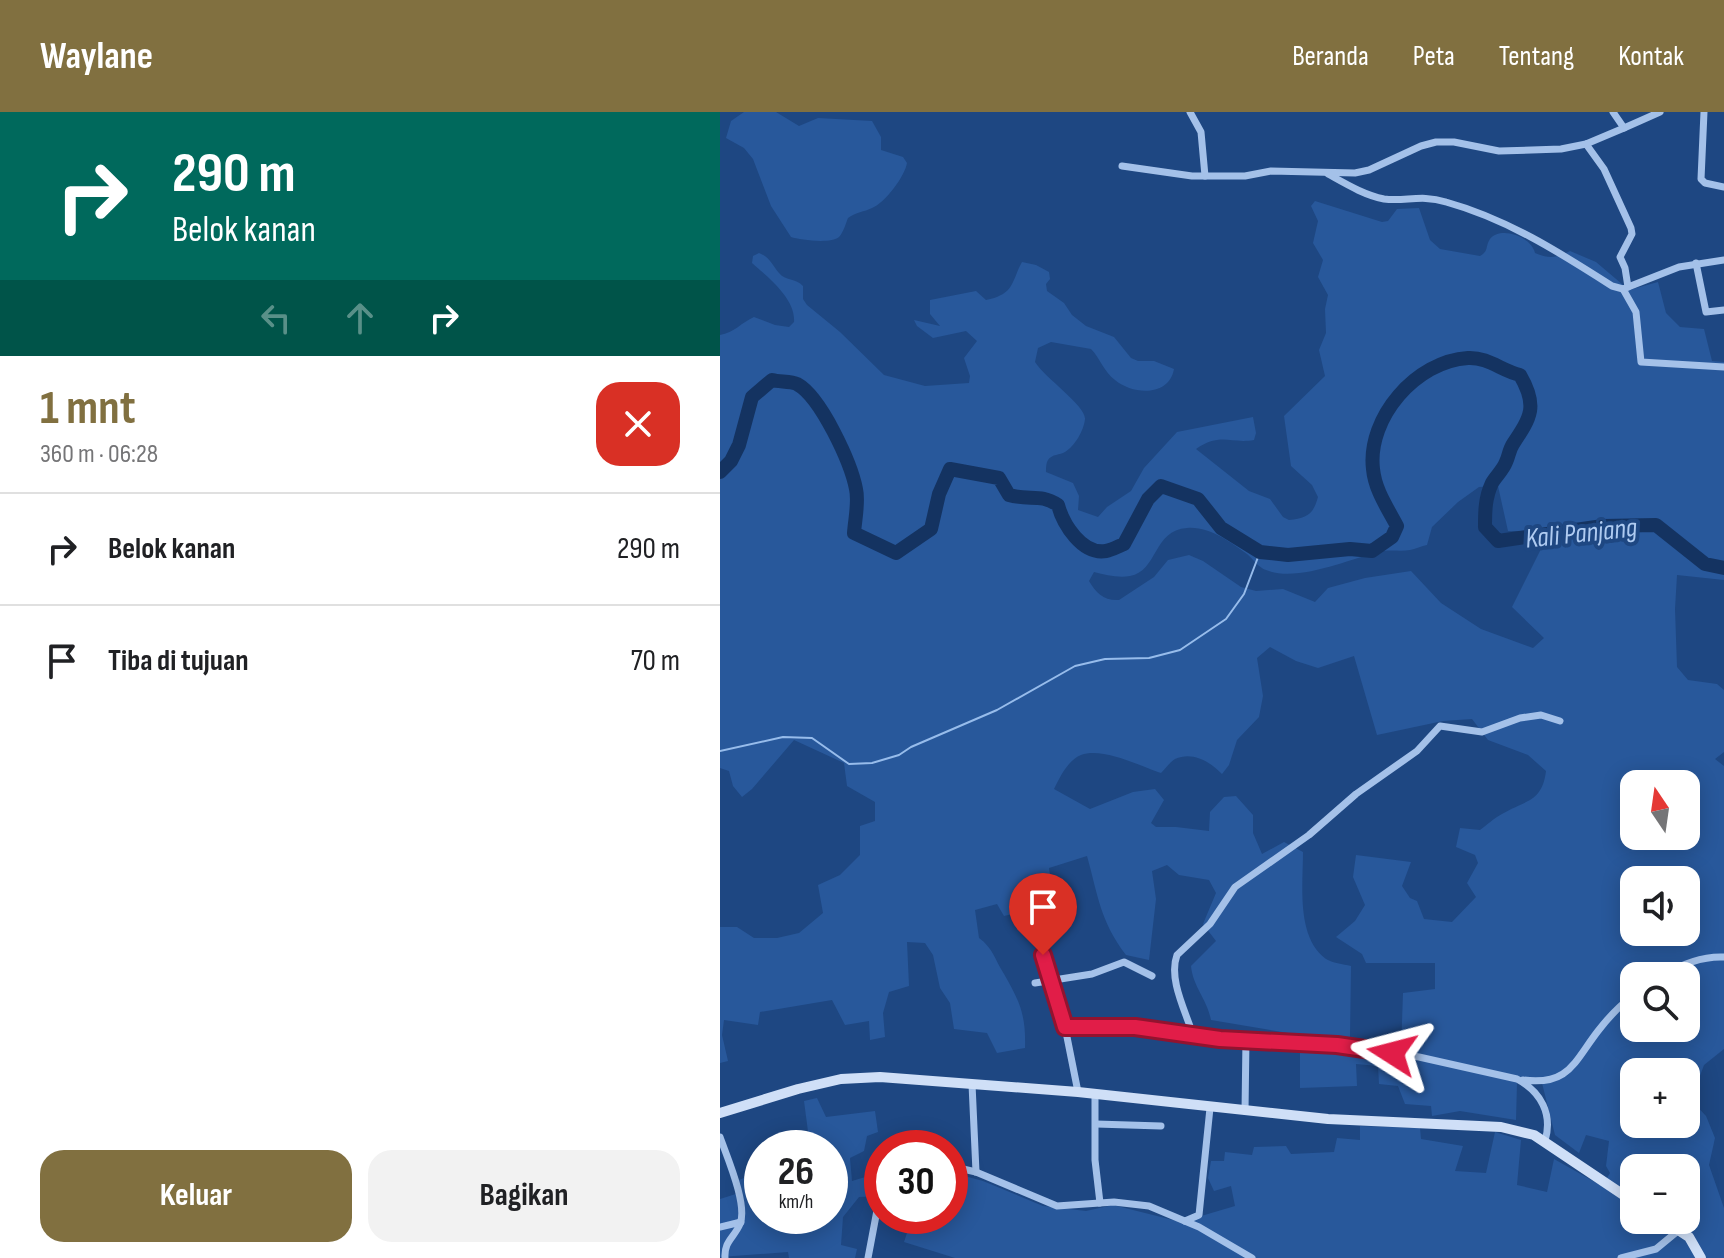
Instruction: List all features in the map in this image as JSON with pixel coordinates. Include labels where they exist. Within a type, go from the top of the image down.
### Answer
[{"type":"street","points":[[1190,112],[1201,132],[1205,176]]},
{"type":"street","points":[[1613,112],[1624,128]]},
{"type":"street","points":[[1122,166],[1205,176],[1245,176],[1271,171],[1326,173],[1369,170],[1436,142],[1454,142],[1499,151],[1561,149],[1586,144],[1660,112]]},
{"type":"street","points":[[1704,112],[1701,179],[1705,183],[1724,187]]},
{"type":"street","points":[[1586,144],[1604,169],[1631,228],[1632,234],[1620,257],[1625,268],[1626,288],[1636,312],[1641,362],[1724,367]]},
{"type":"street","points":[[1326,173],[1364,194],[1387,200],[1427,197],[1477,212],[1542,242],[1612,286],[1626,288],[1668,271],[1696,263],[1724,260]]},
{"type":"street","points":[[1696,263],[1706,312],[1724,310]]},
{"type":"street","points":[[1193,1035],[1176,980],[1174,961],[1210,924],[1235,887],[1309,835],[1356,794],[1417,751],[1440,726],[1482,732],[1541,715],[1560,721]]},
{"type":"street","points":[[1043,955],[1065,1027],[1078,1092]]},
{"type":"street","points":[[1693,962],[1724,957]]},
{"type":"street","points":[[1035,983],[1092,974],[1124,962],[1152,976]]},
{"type":"street","points":[[1065,1027],[1135,1027],[1193,1035],[1364,1049],[1544,1082],[1568,1072],[1620,1008]]},
{"type":"street","points":[[1245,1111],[1246,1039]]},
{"type":"street","points":[[720,1113],[841,1079],[880,1077],[1078,1092],[1328,1119],[1501,1127],[1519,1130],[1545,1141],[1620,1192]]},
{"type":"street","points":[[1517,1079],[1540,1096],[1547,1120],[1545,1141]]},
{"type":"street","points":[[972,1084],[976,1172]]},
{"type":"street","points":[[1095,1094],[1095,1160],[1100,1203]]},
{"type":"street","points":[[1185,1221],[1199,1215],[1210,1108]]},
{"type":"street","points":[[1096,1124],[1161,1126]]},
{"type":"street","points":[[720,1137],[741,1206],[741,1222],[725,1244],[725,1258]]},
{"type":"street","points":[[968,1170],[1057,1206],[1114,1202],[1149,1206],[1185,1221],[1252,1258]]},
{"type":"street","points":[[720,1227],[741,1222]]},
{"type":"street","points":[[868,1258],[873,1234]]},
{"type":"street","points":[[1621,1258],[1656,1249],[1674,1234]]},
{"type":"street","points":[[1684,1234],[1692,1241],[1701,1258]]},
{"type":"shaded area","points":[[744,112],[776,112],[799,126],[818,118],[872,121],[881,137],[881,150],[903,157],[907,163],[903,175],[883,201],[848,218],[839,237],[823,241],[791,237],[771,206],[753,159],[744,148],[726,138],[731,121]]},
{"type":"shaded area","points":[[1315,201],[1382,222],[1388,221],[1397,209],[1419,208],[1430,240],[1440,249],[1480,256],[1486,251],[1490,239],[1508,233],[1528,242],[1540,255],[1552,257],[1570,251],[1596,262],[1629,290],[1658,282],[1666,313],[1680,327],[1704,329],[1712,361],[1724,362],[1724,580],[1677,575],[1675,609],[1677,667],[1688,680],[1717,684],[1724,690],[1724,752],[1715,759],[1724,766],[1724,1049],[1704,1065],[1700,1076],[1700,1058],[1620,1058],[1620,1138],[1700,1138],[1700,1110],[1706,1116],[1715,1138],[1709,1165],[1724,1208],[1724,1258],[955,1258],[904,1242],[907,1234],[968,1234],[968,1177],[1043,1206],[1086,1211],[1113,1205],[1181,1222],[1235,1206],[1231,1186],[1214,1191],[1208,1178],[1211,1161],[1224,1161],[1225,1152],[1252,1155],[1254,1147],[1286,1146],[1291,1154],[1334,1152],[1337,1138],[1360,1140],[1360,1126],[1420,1128],[1421,1139],[1463,1146],[1455,1171],[1486,1173],[1495,1132],[1521,1140],[1517,1185],[1547,1192],[1554,1159],[1602,1186],[1610,1173],[1606,1166],[1609,1141],[1586,1135],[1579,1153],[1555,1135],[1542,1083],[1517,1083],[1516,1120],[1460,1111],[1432,1116],[1431,1106],[1405,1104],[1398,1086],[1379,1084],[1378,1066],[1356,1064],[1357,1086],[1300,1088],[1300,1035],[1211,1020],[1191,966],[1216,941],[1203,924],[1216,893],[1209,880],[1179,875],[1167,865],[1152,871],[1156,899],[1149,960],[1126,955],[1117,943],[1101,907],[1087,856],[1049,868],[1054,904],[1004,916],[997,904],[975,910],[979,938],[991,950],[1018,1001],[1023,1017],[1025,1048],[997,1053],[987,1033],[954,1029],[950,1003],[940,988],[933,955],[925,943],[907,942],[909,986],[889,992],[883,1013],[885,1037],[870,1040],[869,1021],[845,1025],[832,1000],[760,1012],[758,1025],[724,1020],[722,1035],[728,1061],[720,1063],[720,927],[737,927],[754,938],[777,938],[799,933],[823,913],[818,885],[840,875],[860,855],[860,826],[875,821],[875,802],[847,786],[844,763],[794,740],[742,797],[733,786],[729,771],[720,768],[720,335],[754,317],[789,327],[794,322],[791,305],[773,282],[752,263],[753,256],[763,255],[781,276],[803,286],[803,299],[807,305],[884,375],[925,386],[969,383],[964,358],[977,341],[966,331],[933,338],[917,326],[914,320],[940,326],[930,314],[930,300],[976,291],[986,300],[1007,291],[1022,262],[1036,265],[1049,272],[1047,291],[1064,303],[1072,315],[1086,326],[1114,337],[1131,358],[1154,361],[1174,369],[1171,378],[1158,389],[1131,389],[1108,373],[1091,349],[1051,342],[1038,348],[1035,362],[1084,413],[1083,428],[1075,442],[1065,452],[1050,458],[1046,468],[1046,472],[1073,483],[1079,496],[1078,510],[1098,517],[1131,491],[1144,468],[1177,432],[1253,417],[1254,440],[1212,441],[1196,449],[1249,491],[1270,499],[1283,517],[1289,520],[1308,514],[1318,497],[1312,485],[1291,466],[1284,416],[1325,376],[1319,350],[1326,333],[1328,295],[1318,277],[1323,260],[1313,243],[1318,221],[1311,206]],"holes":[[[1498,486],[1508,531],[1550,531],[1512,607],[1544,638],[1533,648],[1481,629],[1441,603],[1411,571],[1328,588],[1315,602],[1283,589],[1256,591],[1241,587],[1189,555],[1168,560],[1154,577],[1119,600],[1101,595],[1089,581],[1094,572],[1121,577],[1139,573],[1168,536],[1176,530],[1187,528],[1219,536],[1247,554],[1263,569],[1279,573],[1307,572],[1383,551],[1412,550],[1427,545],[1432,527],[1458,502],[1479,487]],[[1270,647],[1296,661],[1318,668],[1354,656],[1377,735],[1443,721],[1472,719],[1488,740],[1528,755],[1546,771],[1541,789],[1531,799],[1480,830],[1460,828],[1456,847],[1475,855],[1478,863],[1467,883],[1476,897],[1452,922],[1424,919],[1417,901],[1410,898],[1402,886],[1411,862],[1356,855],[1353,877],[1365,905],[1355,921],[1336,937],[1362,954],[1366,963],[1435,963],[1435,989],[1403,993],[1401,1051],[1352,1047],[1351,966],[1326,959],[1310,938],[1303,910],[1303,852],[1284,842],[1262,854],[1253,833],[1253,815],[1236,796],[1224,797],[1210,812],[1209,831],[1156,827],[1151,823],[1164,800],[1155,789],[1133,792],[1090,809],[1054,789],[1072,761],[1090,753],[1121,758],[1161,773],[1175,759],[1195,757],[1222,774],[1229,765],[1237,740],[1259,717],[1263,696],[1257,658]]]},
{"type":"shaded area","points":[[817,1098],[826,1117],[875,1111],[878,1130],[864,1130],[864,1151],[850,1158],[852,1181],[864,1177],[864,1197],[859,1197],[848,1211],[848,1130],[808,1130],[804,1101]]},
{"type":"shaded area","points":[[744,1178],[744,1234],[842,1234],[841,1245],[857,1249],[855,1258],[789,1258],[788,1252],[720,1257],[720,1199],[739,1193],[737,1181]]},
{"type":"waterway","name":"Kali Panjang","points":[[720,472],[731,461],[739,445],[752,397],[772,380],[797,384],[816,402],[853,478],[857,494],[854,533],[896,553],[931,529],[939,494],[950,469],[999,478],[1009,495],[1052,501],[1058,505],[1075,537],[1097,551],[1124,544],[1148,499],[1161,486],[1198,499],[1221,528],[1260,552],[1288,555],[1350,549],[1372,551],[1392,537],[1397,526],[1379,491],[1373,469],[1373,450],[1387,412],[1399,396],[1430,369],[1475,358],[1520,375],[1529,395],[1528,418],[1488,494],[1485,527],[1498,541],[1603,526],[1656,525],[1705,564],[1724,568]]},
{"type":"waterway","points":[[720,751],[783,737],[812,738],[849,764],[872,763],[899,755],[997,710],[1075,666],[1105,659],[1149,658],[1180,650],[1226,619],[1244,594],[1260,552]]},
{"type":"route","points":[[1043,955],[1065,1027],[1135,1027],[1220,1039],[1278,1040],[1392,1053]]}]
